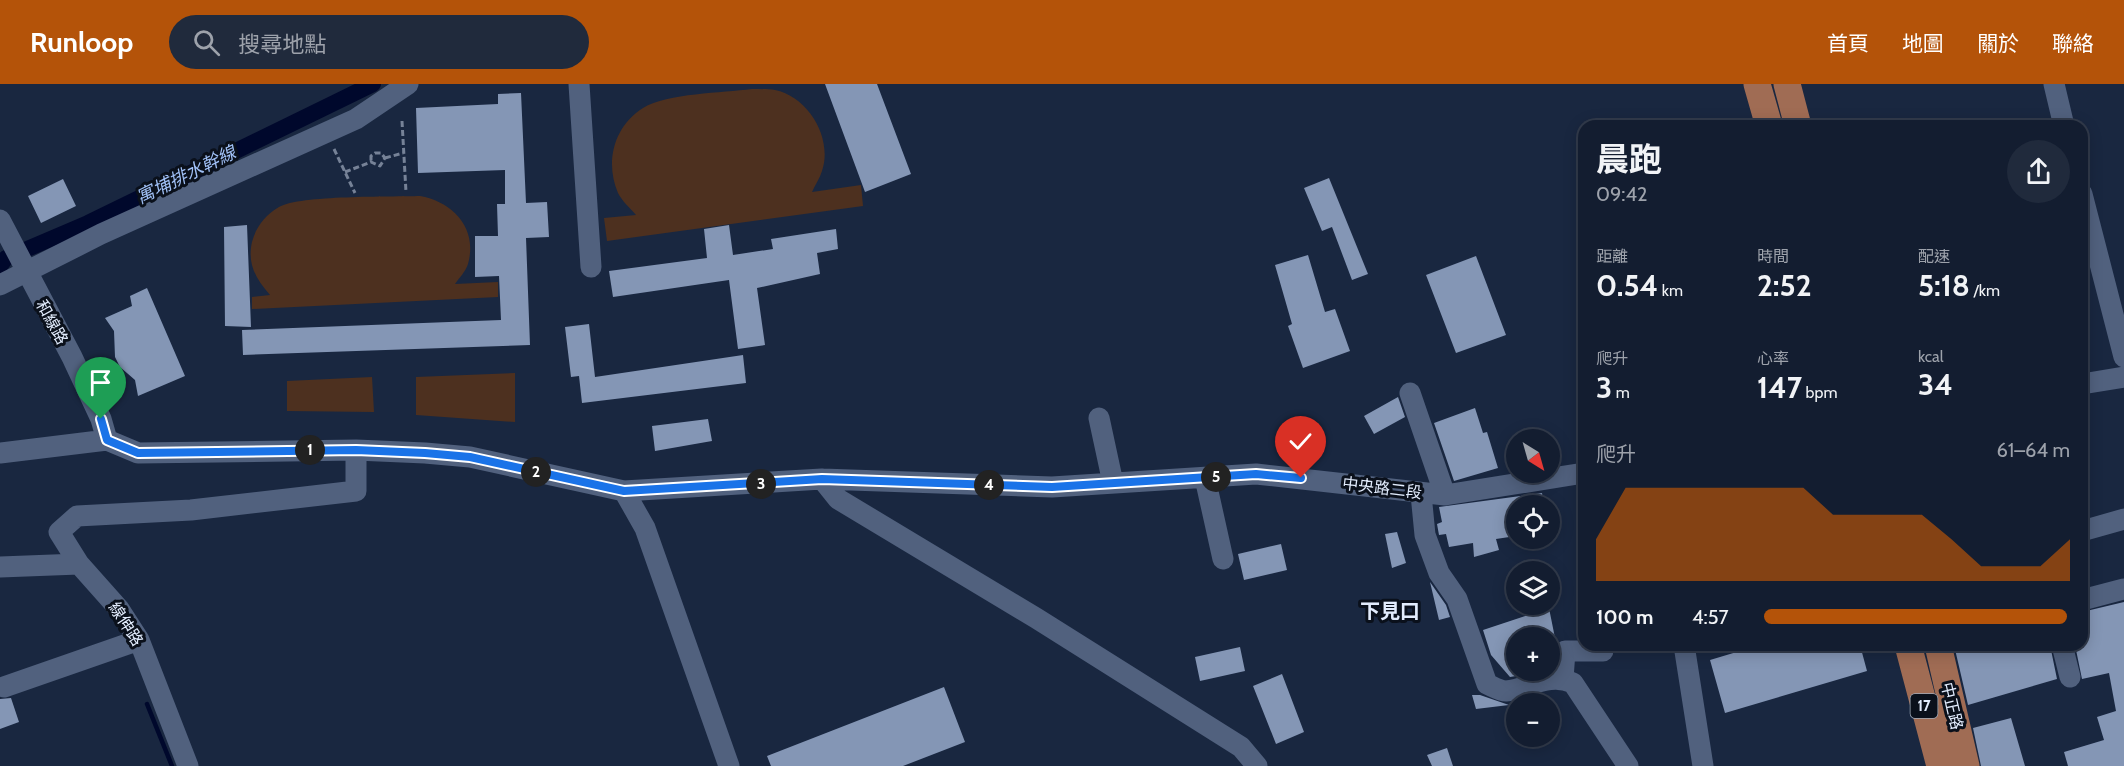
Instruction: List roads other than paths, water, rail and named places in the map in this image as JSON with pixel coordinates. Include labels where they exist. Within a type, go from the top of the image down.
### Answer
[{"type":"main road","points":[[1757,84],[1767,120]]},
{"type":"main road","points":[[1787,84],[1796,120]]},
{"type":"main road","name":"中正路","points":[[1910,651],[1940,766]]},
{"type":"main road","name":"中正路","points":[[1939,651],[1966,766]]},
{"type":"street","points":[[0,285],[24,271],[356,119],[408,84]]},
{"type":"street","points":[[579,84],[591,267]]},
{"type":"street","points":[[2054,84],[2063,120]]},
{"type":"street","points":[[2088,217],[2124,357]]},
{"type":"street","name":"和線路","points":[[0,220],[24,271],[72,357],[101,419],[107,440]]},
{"type":"street","points":[[2088,383],[2124,377]]},
{"type":"street","points":[[1410,393],[1445,495]]},
{"type":"street","points":[[1099,418],[1113,483]]},
{"type":"street","name":"中央路二段","points":[[0,453],[107,440],[138,453],[356,450],[470,457],[624,491],[822,479],[1052,487],[1256,474],[1445,495],[1578,474]]},
{"type":"street","name":"線伸路","points":[[188,766],[139,640],[119,609],[79,564],[59,532],[78,516],[191,510],[356,491],[356,450]]},
{"type":"street","points":[[1205,478],[1223,559]]},
{"type":"street","points":[[822,479],[838,499],[1036,618],[1242,747],[1257,766]]},
{"type":"street","points":[[624,491],[645,528],[729,766]]},
{"type":"street","points":[[1421,494],[1425,535],[1438,573],[1457,599],[1487,684],[1505,691],[1530,683],[1563,679],[1573,683],[1628,766]]},
{"type":"street","points":[[2088,529],[2124,519]]},
{"type":"street","points":[[0,567],[79,564]]},
{"type":"street","points":[[2088,598],[2124,589]]},
{"type":"street","points":[[4,687],[139,640]]},
{"type":"street","points":[[1563,679],[1565,651],[1603,651]]},
{"type":"street","points":[[1685,651],[1703,766]]},
{"type":"street","points":[[2064,651],[2070,677]]},
{"type":"waterway","name":"寓埔排水幹線","points":[[0,266],[6,258],[88,223],[373,84]]},
{"type":"waterway","points":[[147,704],[172,766]]},
{"type":"district","name":"下見口","points":[[1390,611]]}]
